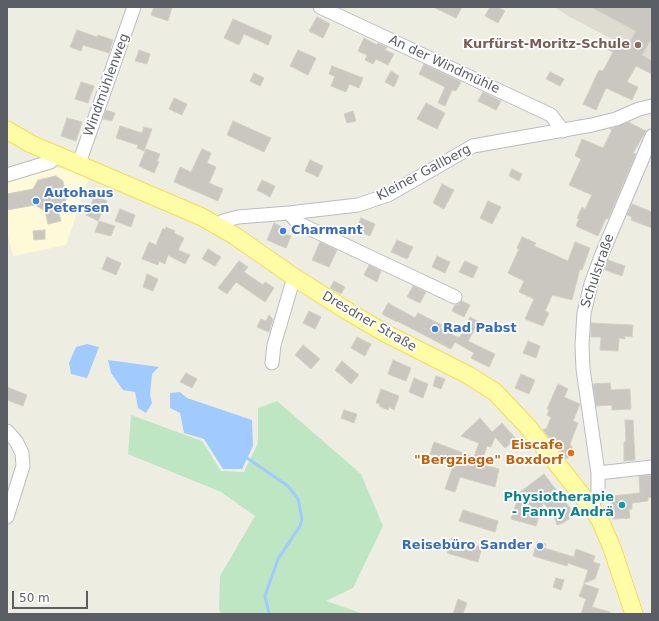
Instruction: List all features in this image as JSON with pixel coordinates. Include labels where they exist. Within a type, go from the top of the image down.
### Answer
[{"type":"main road","name":"Dresdner Straße","points":[[7,130],[31,144],[79,163],[186,210],[218,226],[349,312],[385,333],[468,375],[495,392],[528,427],[600,520],[634,614]]},
{"type":"street","name":"Windmühlenweg","points":[[79,163],[134,7]]},
{"type":"street","name":"An der Windmühle","points":[[320,7],[551,115],[563,131]]},
{"type":"street","name":"Kleiner Gallberg","points":[[218,226],[223,221],[238,217],[358,205],[388,195],[473,146],[563,131],[616,119],[639,109],[652,106]]},
{"type":"street","name":"Schulstraße","points":[[591,507],[598,494],[598,473],[583,369],[582,344],[584,313],[591,284],[602,254],[651,139]]},
{"type":"street","points":[[7,174],[50,162],[58,155]]},
{"type":"street","points":[[289,213],[298,223],[455,297]]},
{"type":"street","points":[[272,362],[274,345],[294,277]]},
{"type":"street","points":[[7,431],[16,441],[22,453],[23,466],[7,517]]},
{"type":"street","points":[[598,473],[652,466]]},
{"type":"shaded area","name":"Kurfürst-Moritz-Schule","points":[[554,7],[652,7],[652,60],[568,16]]},
{"type":"shaded area","name":"Autohaus Petersen","points":[[53,168],[68,168],[90,174],[66,245],[13,256],[7,233],[7,179]]},
{"type":"green space","points":[[277,401],[361,474],[383,526],[353,588],[326,601],[364,614],[221,614],[219,609],[220,576],[255,516],[221,492],[128,454],[131,415],[202,441],[221,471],[244,472],[258,443],[258,408]]},
{"type":"water","points":[[87,344],[99,347],[87,378],[71,374],[69,363],[76,347]]},
{"type":"water","points":[[108,360],[159,367],[152,374],[150,395],[152,403],[146,413],[138,408],[135,392],[123,390],[111,373]]},
{"type":"water","points":[[180,392],[187,398],[252,420],[253,446],[242,469],[223,469],[204,439],[184,433],[180,413],[170,408],[170,393]]},
{"type":"building","points":[[154,7],[172,7],[168,21],[151,15]]},
{"type":"building","points":[[433,7],[462,7],[456,18]]},
{"type":"building","points":[[490,7],[497,7],[505,11],[498,23],[485,16]]},
{"type":"building","points":[[591,7],[652,7],[652,38],[642,55],[652,61],[652,74],[636,66],[627,82],[638,87],[632,100],[606,88],[596,110],[583,104],[599,70],[603,71],[613,52],[605,48],[609,39],[627,48],[636,31]]},
{"type":"building","points":[[317,17],[330,24],[323,38],[309,31]]},
{"type":"building","points":[[233,19],[272,36],[268,45],[244,34],[239,45],[224,38]]},
{"type":"building","points":[[77,30],[97,37],[98,35],[113,40],[109,53],[83,45],[81,51],[70,47]]},
{"type":"building","points":[[364,38],[377,45],[378,43],[387,47],[385,50],[394,54],[388,65],[376,59],[373,64],[365,60],[367,55],[358,51]]},
{"type":"building","points":[[139,50],[150,54],[147,64],[135,61]]},
{"type":"building","points":[[298,50],[316,58],[308,75],[290,66]]},
{"type":"building","points":[[424,64],[461,82],[456,91],[452,90],[445,106],[438,103],[445,87],[419,74]]},
{"type":"building","points":[[332,66],[363,78],[359,88],[349,84],[346,92],[331,86],[335,76],[329,74]]},
{"type":"building","points":[[391,71],[399,76],[394,87],[385,82]]},
{"type":"building","points":[[550,72],[564,79],[560,86],[546,79]]},
{"type":"building","points":[[254,73],[264,78],[260,86],[250,81]]},
{"type":"building","points":[[81,82],[94,86],[88,103],[75,99]]},
{"type":"building","points":[[483,92],[501,101],[496,110],[478,101]]},
{"type":"building","points":[[174,98],[187,104],[182,115],[169,109]]},
{"type":"building","points":[[426,103],[445,113],[437,129],[417,119]]},
{"type":"building","points":[[106,110],[115,113],[112,121],[103,119]]},
{"type":"building","points":[[353,111],[356,121],[347,123],[344,114]]},
{"type":"building","points":[[67,118],[82,122],[76,141],[61,136]]},
{"type":"building","points":[[233,121],[271,138],[264,152],[227,135]]},
{"type":"building","points":[[628,122],[646,131],[633,153],[636,154],[608,219],[606,218],[598,236],[576,226],[579,219],[577,218],[582,207],[585,209],[592,195],[569,185],[581,159],[575,156],[582,139],[603,148],[612,130],[610,129]]},
{"type":"building","points":[[120,126],[142,133],[144,127],[152,129],[144,151],[137,148],[138,145],[116,138]]},
{"type":"building","points":[[146,149],[160,154],[157,161],[159,162],[154,173],[139,166]]},
{"type":"building","points":[[202,149],[211,153],[207,163],[216,167],[209,183],[223,189],[218,201],[174,182],[180,167],[191,172]]},
{"type":"building","points":[[310,160],[323,166],[318,177],[305,171]]},
{"type":"building","points":[[512,169],[522,174],[519,181],[509,176]]},
{"type":"building","name":"Autohaus Petersen","points":[[56,176],[63,181],[67,198],[62,206],[57,207],[61,221],[48,224],[45,211],[35,205],[7,210],[7,194],[33,189],[38,180]]},
{"type":"building","points":[[262,180],[275,186],[270,197],[257,190]]},
{"type":"building","points":[[442,184],[454,190],[444,209],[433,203]]},
{"type":"building","points":[[95,196],[107,201],[98,221],[86,215]]},
{"type":"building","points":[[488,201],[501,207],[492,224],[480,218]]},
{"type":"building","points":[[632,204],[652,212],[652,228],[631,220],[632,217],[627,215]]},
{"type":"building","points":[[120,209],[135,215],[131,227],[115,221]]},
{"type":"building","points":[[361,218],[375,224],[370,236],[356,230]]},
{"type":"building","points":[[99,221],[115,226],[111,236],[95,232]]},
{"type":"building","points":[[274,223],[287,229],[285,234],[291,236],[286,248],[267,240]]},
{"type":"building","points":[[166,227],[175,231],[174,233],[184,238],[178,250],[190,255],[185,264],[168,255],[165,264],[159,261],[158,265],[142,259],[149,242],[156,245],[163,228],[165,230]]},
{"type":"building","points":[[45,230],[45,239],[34,240],[33,231]]},
{"type":"building","points":[[522,237],[536,243],[534,246],[568,261],[575,242],[590,248],[582,270],[580,269],[572,300],[552,295],[545,311],[549,313],[543,326],[525,319],[534,299],[519,292],[524,281],[508,273],[519,249],[517,248]]},
{"type":"building","points":[[397,240],[413,247],[407,259],[391,252]]},
{"type":"building","points":[[320,242],[337,250],[329,267],[312,260]]},
{"type":"building","points":[[208,249],[221,257],[215,266],[202,259]]},
{"type":"building","points":[[437,256],[450,262],[445,273],[432,267]]},
{"type":"building","points":[[107,257],[121,263],[116,275],[102,269]]},
{"type":"building","points":[[608,260],[625,266],[622,276],[605,270]]},
{"type":"building","points":[[239,261],[248,267],[244,272],[263,285],[265,282],[274,288],[265,302],[236,282],[227,294],[218,288]]},
{"type":"building","points":[[465,261],[478,267],[473,278],[459,272]]},
{"type":"building","points":[[369,265],[381,271],[377,282],[364,275]]},
{"type":"building","points":[[147,274],[158,279],[153,291],[143,287]]},
{"type":"building","points":[[334,281],[345,287],[341,294],[330,288]]},
{"type":"building","points":[[413,286],[426,292],[420,303],[407,297]]},
{"type":"building","points":[[462,301],[470,305],[464,317],[452,311],[455,305]]},
{"type":"building","points":[[388,303],[415,318],[418,313],[442,325],[440,328],[457,337],[460,337],[470,317],[479,322],[468,341],[495,354],[489,367],[471,358],[474,353],[455,342],[451,349],[382,314]]},
{"type":"building","points":[[309,311],[321,317],[315,329],[303,323]]},
{"type":"building","points":[[269,315],[273,319],[269,332],[257,327],[261,319],[266,321]]},
{"type":"building","points":[[591,323],[633,325],[632,337],[625,336],[625,339],[619,338],[618,351],[600,350],[601,337],[591,337]]},
{"type":"building","points":[[357,337],[371,344],[365,356],[351,348]]},
{"type":"building","points":[[528,341],[540,346],[536,358],[523,353]]},
{"type":"building","points":[[303,345],[320,359],[311,369],[295,355]]},
{"type":"building","points":[[393,360],[411,368],[406,381],[388,374]]},
{"type":"building","points":[[342,361],[359,375],[351,384],[335,370]]},
{"type":"building","points":[[186,373],[197,379],[192,388],[180,382]]},
{"type":"building","points":[[521,374],[535,380],[529,394],[515,388]]},
{"type":"building","points":[[436,376],[445,379],[441,389],[433,386]]},
{"type":"building","points":[[414,378],[428,384],[423,398],[409,392]]},
{"type":"building","points":[[610,383],[611,390],[630,389],[631,409],[612,410],[612,405],[596,406],[593,384]]},
{"type":"building","points":[[558,384],[568,389],[564,397],[580,404],[573,421],[578,423],[570,444],[575,452],[566,459],[543,430],[547,428],[551,417],[547,415],[549,410],[547,409]]},
{"type":"building","points":[[7,387],[27,395],[23,406],[7,400]]},
{"type":"building","points":[[381,389],[399,396],[394,410],[389,407],[388,410],[376,403]]},
{"type":"building","points":[[344,410],[357,414],[354,423],[341,418]]},
{"type":"building","points":[[480,418],[492,432],[502,423],[516,439],[505,448],[495,437],[491,447],[487,446],[481,464],[499,469],[495,487],[460,477],[455,492],[445,489],[454,463],[430,454],[434,442],[474,457],[479,443],[461,436]]},
{"type":"building","points":[[625,420],[633,420],[635,460],[624,461],[624,442],[626,442]]},
{"type":"building","points":[[544,474],[573,512],[569,519],[557,525],[555,518],[543,502],[536,526],[511,519],[520,492]]},
{"type":"building","points":[[652,475],[652,497],[648,498],[648,501],[632,503],[632,509],[629,509],[630,518],[613,519],[611,496],[640,493],[639,476]]},
{"type":"building","points":[[463,510],[498,521],[495,532],[459,521]]},
{"type":"building","points":[[452,538],[482,547],[478,562],[447,553]]},
{"type":"building","points":[[537,542],[546,544],[544,548],[574,557],[576,549],[595,556],[593,562],[600,564],[595,579],[584,583],[588,570],[568,563],[567,566],[533,556]]},
{"type":"building","points":[[556,578],[564,580],[561,590],[553,587]]},
{"type":"building","points":[[584,584],[599,589],[592,607],[610,612],[610,614],[581,614],[586,599],[579,596]]},
{"type":"building","points":[[458,599],[467,603],[463,614],[453,614]]},
{"type":"waterway","points":[[247,458],[288,486],[298,499],[302,519],[300,526],[278,559],[265,596],[269,614]]},
{"type":"place","name":"Kurfürst-Moritz-Schule","points":[[638,45]]},
{"type":"place","name":"Autohaus Petersen","points":[[36,201]]},
{"type":"place","name":"Charmant","points":[[283,231]]},
{"type":"place","name":"Rad Pabst","points":[[435,329]]},
{"type":"place","name":"Eiscafe \"Bergziege\" Boxdorf","points":[[571,453]]},
{"type":"place","name":"Physiotherapie - Fanny Andrä","points":[[622,505]]},
{"type":"place","name":"Reisebüro Sander","points":[[540,546]]}]
